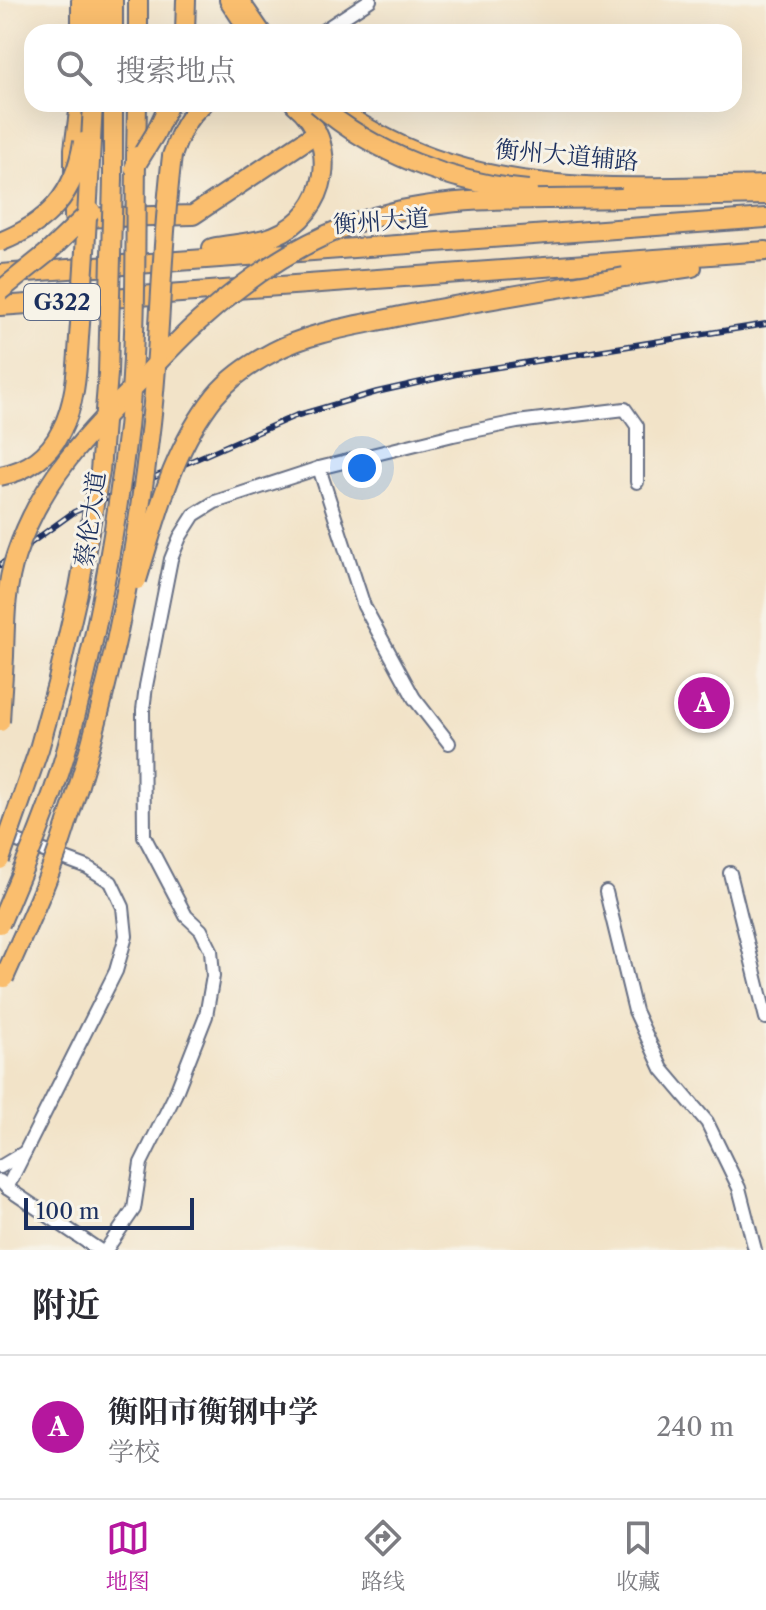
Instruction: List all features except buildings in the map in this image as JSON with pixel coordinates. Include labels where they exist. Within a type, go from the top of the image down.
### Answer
[{"type":"highway","points":[[95,0],[95,24]]},
{"type":"highway","points":[[113,0],[113,24]]},
{"type":"highway","points":[[138,0],[138,24]]},
{"type":"highway","points":[[185,24],[186,0]]},
{"type":"highway","points":[[229,0],[245,24]]},
{"type":"highway","points":[[0,242],[21,234],[45,218],[67,192],[81,156],[89,112]]},
{"type":"highway","points":[[0,476],[28,468],[49,451],[61,432],[70,408],[76,373],[86,250],[91,112]]},
{"type":"highway","name":"蔡伦大道","points":[[0,860],[39,749],[57,684],[79,588],[100,471],[108,374],[113,112]]},
{"type":"highway","name":"蔡伦大道","points":[[0,924],[64,758],[106,576],[128,428],[133,359],[137,112]]},
{"type":"highway","points":[[0,291],[46,254],[133,170],[165,112]]},
{"type":"highway","points":[[111,667],[130,571],[151,424],[172,156],[181,130],[193,112]]},
{"type":"highway","points":[[122,264],[273,236],[294,224],[311,208],[324,170],[316,128],[304,112]]},
{"type":"highway","points":[[327,112],[373,143],[414,162],[459,177],[499,187],[622,198]]},
{"type":"highway","points":[[73,218],[193,215],[312,136]]},
{"type":"highway","points":[[0,722],[9,582],[25,529],[43,494],[96,426],[202,318],[273,262],[310,241],[350,225],[436,204],[766,195]]},
{"type":"highway","name":"衡州大道","points":[[0,274],[766,218]]},
{"type":"highway","points":[[2,981],[32,916],[66,828],[168,482],[195,424],[217,393],[244,369],[275,351],[349,327],[449,306],[766,253]]},
{"type":"highway","name":"G322","points":[[0,306],[766,253]]},
{"type":"highway","points":[[0,316],[51,303]]},
{"type":"main road","points":[[80,0],[80,24]]},
{"type":"main road","points":[[240,0],[256,24]]},
{"type":"main road","points":[[73,218],[73,149],[78,112]]},
{"type":"main road","name":"衡州大道辅路","points":[[336,114],[411,150],[444,162],[513,179],[631,186],[766,184]]},
{"type":"street","points":[[324,24],[360,0]]},
{"type":"street","points":[[333,24],[370,0]]},
{"type":"street","points":[[106,1250],[134,1209],[141,1163],[175,1095],[206,1016],[213,976],[211,950],[201,930],[186,916],[144,836],[143,710],[171,559],[194,515],[215,502],[319,468],[453,435],[517,422],[625,409],[637,426],[637,482]]},
{"type":"street","points":[[319,468],[364,606],[414,698],[449,743]]},
{"type":"street","points":[[0,834],[87,867],[111,882],[123,907],[126,936],[116,971],[25,1152],[2,1185],[99,1250]]},
{"type":"street","points":[[730,873],[766,1018]]},
{"type":"street","points":[[606,892],[635,1011],[662,1069],[707,1122],[739,1188],[755,1250]]},
{"type":"street","points":[[0,1167],[25,1152]]},
{"type":"railway","points":[[0,565],[74,512],[295,416],[377,392],[461,373],[766,324]]},
{"type":"place","name":"衡阳市衡钢中学","points":[[704,703]]}]
